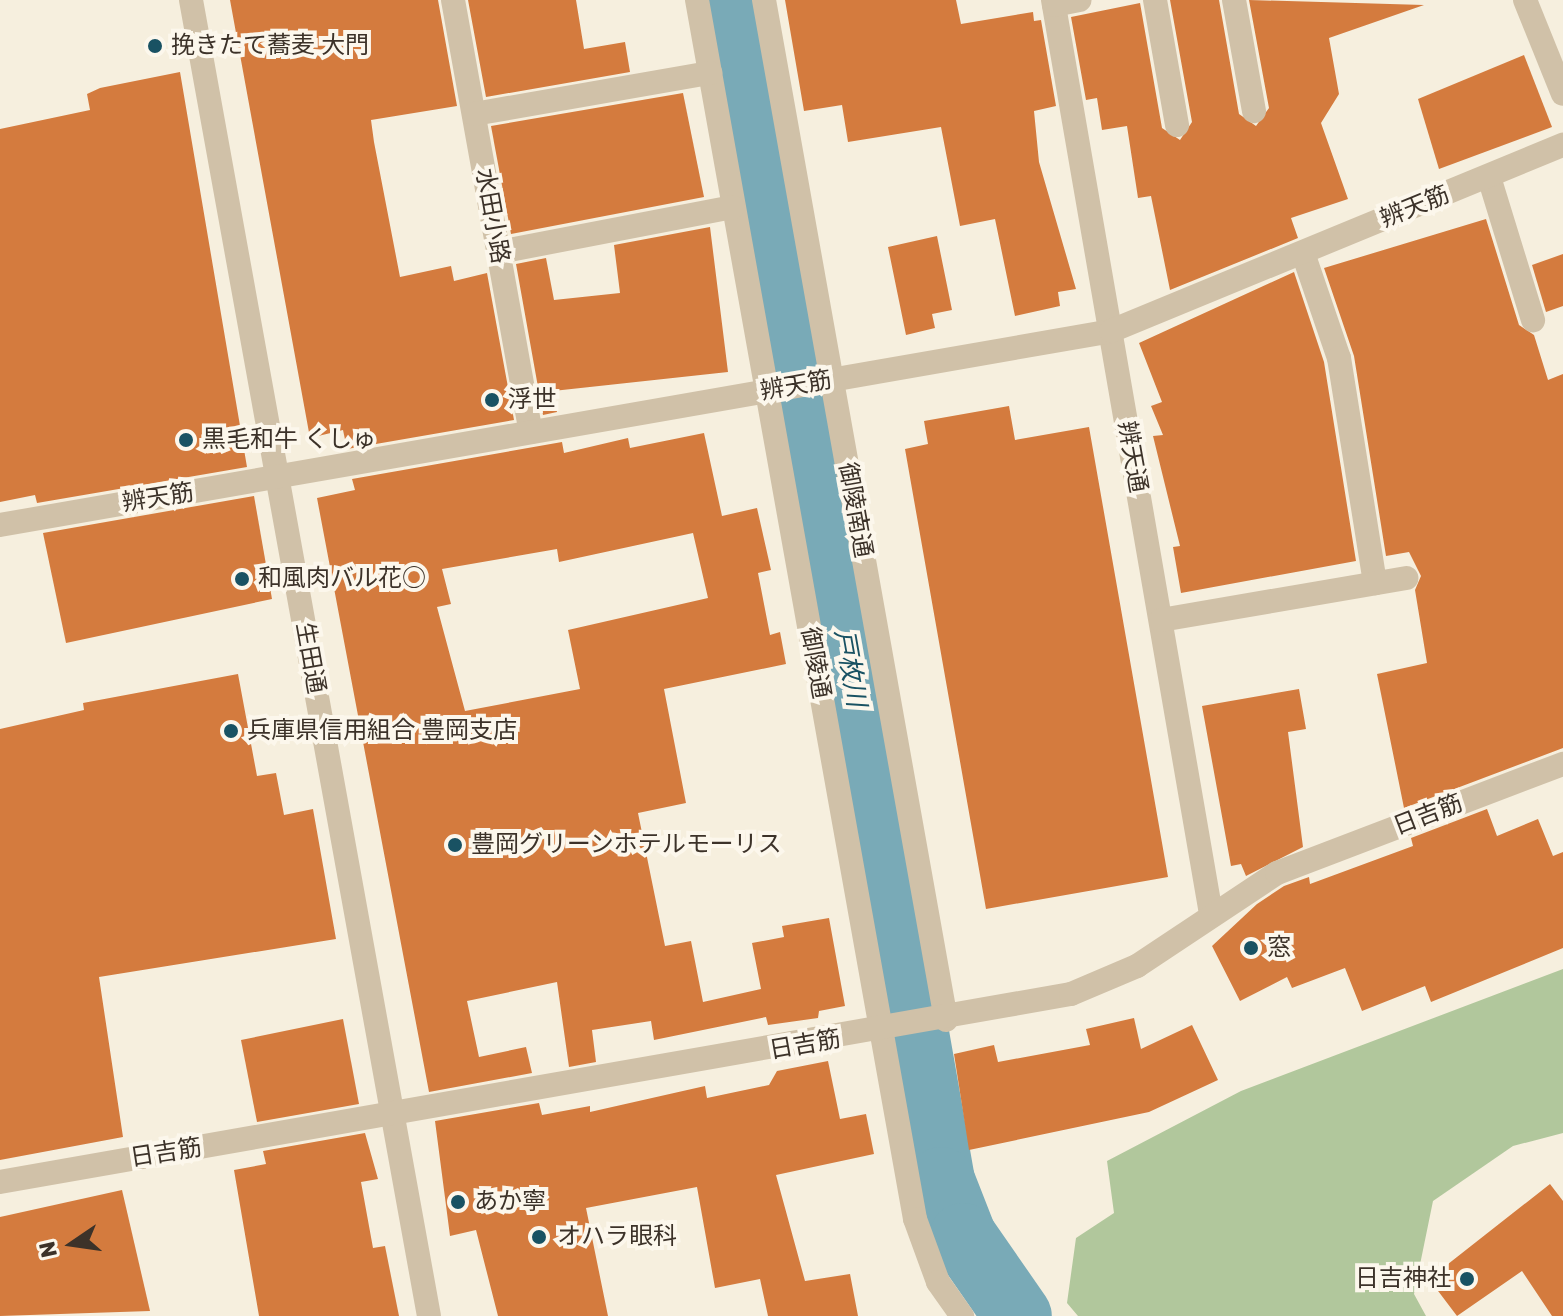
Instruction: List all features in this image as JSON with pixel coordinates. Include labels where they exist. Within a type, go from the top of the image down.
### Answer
[{"type":"street","name":"生田通","points":[[191,0],[429,1316]]},
{"type":"street","name":"水田小路","points":[[453,0],[531,432]]},
{"type":"street","name":"御陵通","points":[[697,0],[733,207],[772,390],[921,1244],[962,1316]]},
{"type":"street","name":"御陵南通","points":[[764,0],[826,381],[940,1021]]},
{"type":"street","points":[[1054,2],[1080,0]]},
{"type":"street","points":[[1155,0],[1177,125]]},
{"type":"street","points":[[1234,0],[1254,111]]},
{"type":"street","points":[[1525,0],[1563,94]]},
{"type":"street","name":"辨天通","points":[[1054,2],[1211,914]]},
{"type":"street","points":[[474,114],[710,73]]},
{"type":"street","name":"辨天筋","points":[[0,525],[1111,331],[1563,145]]},
{"type":"street","points":[[1489,177],[1533,320]]},
{"type":"street","points":[[499,252],[733,207]]},
{"type":"street","points":[[1303,253],[1339,358],[1375,583]]},
{"type":"street","points":[[1161,620],[1406,578]]},
{"type":"street","name":"日吉筋","points":[[0,1182],[940,1021],[1105,982],[1277,873],[1563,764]]},
{"type":"green space","points":[[1563,969],[1563,1133],[1513,1146],[1433,1201],[1414,1294],[1426,1316],[1078,1316],[1067,1303],[1076,1238],[1114,1213],[1107,1161],[1241,1091]]},
{"type":"building","points":[[230,0],[438,0],[457,106],[371,120],[374,142],[400,277],[451,266],[454,281],[487,273],[514,420],[347,449],[343,430],[310,438]]},
{"type":"building","points":[[468,0],[576,0],[584,49],[625,42],[630,72],[486,97]]},
{"type":"building","points":[[785,0],[956,0],[961,24],[1033,12],[1034,21],[1041,20],[1056,106],[1034,111],[1039,162],[1076,289],[1058,292],[1060,306],[1015,316],[995,219],[960,226],[941,127],[848,142],[842,105],[804,111]]},
{"type":"building","points":[[1170,0],[1219,0],[1239,114],[1256,126],[1269,108],[1249,0],[1424,5],[1329,38],[1339,94],[1321,123],[1348,199],[1291,218],[1298,238],[1170,290],[1151,196],[1138,198],[1127,126],[1102,130],[1097,98],[1086,100],[1071,17],[1140,3],[1162,128],[1180,140],[1192,122]]},
{"type":"building","points":[[1524,55],[1552,127],[1439,169],[1418,99]]},
{"type":"building","points":[[180,72],[247,467],[37,503],[35,495],[0,502],[0,129],[90,110],[87,94],[100,88]]},
{"type":"building","points":[[683,93],[704,197],[511,234],[491,126]]},
{"type":"building","points":[[1486,219],[1519,325],[1534,335],[1548,380],[1563,374],[1563,748],[1404,808],[1377,674],[1427,663],[1415,590],[1421,576],[1409,552],[1386,556],[1354,356],[1324,268]]},
{"type":"building","points":[[710,227],[728,372],[553,391],[557,412],[543,415],[516,264],[546,258],[554,300],[620,293],[614,245]]},
{"type":"building","points":[[937,236],[952,310],[932,314],[935,328],[906,335],[888,247]]},
{"type":"building","points":[[1563,254],[1563,306],[1546,312],[1532,265]]},
{"type":"building","points":[[1294,272],[1324,362],[1356,561],[1181,593],[1173,547],[1180,546],[1153,436],[1163,435],[1151,406],[1162,402],[1139,343]]},
{"type":"building","points":[[1009,406],[1015,440],[1089,427],[1168,877],[986,909],[905,449],[928,444],[924,421]]},
{"type":"building","points":[[704,433],[722,516],[757,508],[771,570],[758,573],[770,635],[780,632],[786,664],[664,689],[686,803],[638,813],[665,946],[691,941],[703,1002],[761,989],[752,943],[784,937],[782,926],[829,918],[845,1006],[819,1011],[818,1018],[768,1025],[766,1017],[654,1040],[651,1021],[592,1030],[596,1062],[569,1067],[557,982],[467,1001],[479,1057],[526,1047],[532,1073],[429,1092],[317,498],[355,490],[352,479],[562,442],[564,453],[628,438],[630,448]],"holes":[[[693,533],[708,598],[568,630],[580,689],[465,711],[437,607],[451,604],[442,569],[557,549],[559,562]]]},
{"type":"building","points":[[254,496],[272,599],[66,643],[43,533]]},
{"type":"building","points":[[238,674],[257,776],[276,773],[284,815],[313,809],[336,939],[99,977],[123,1137],[0,1160],[0,729],[84,710],[83,703]]},
{"type":"building","points":[[1299,689],[1306,729],[1288,732],[1303,847],[1246,876],[1241,864],[1231,866],[1202,706]]},
{"type":"building","points":[[1487,809],[1497,836],[1538,819],[1553,856],[1563,852],[1563,948],[1431,1002],[1425,986],[1362,1011],[1345,968],[1292,988],[1287,977],[1240,1001],[1212,946],[1257,904],[1284,886],[1309,877],[1310,884],[1413,846],[1411,838]]},
{"type":"building","points":[[1134,1018],[1141,1049],[1192,1025],[1218,1080],[1149,1112],[969,1150],[954,1054],[994,1045],[998,1062],[1090,1045],[1086,1029]]},
{"type":"building","points":[[343,1019],[359,1104],[257,1122],[241,1040]]},
{"type":"building","points":[[828,1061],[840,1119],[866,1114],[874,1154],[776,1175],[805,1281],[850,1274],[858,1316],[768,1316],[760,1279],[715,1288],[697,1187],[586,1208],[608,1316],[498,1316],[476,1230],[450,1236],[435,1121],[539,1103],[542,1115],[590,1106],[590,1112],[705,1086],[707,1098],[769,1085],[777,1071]]},
{"type":"building","points":[[365,1133],[378,1179],[361,1182],[373,1248],[385,1246],[399,1316],[259,1316],[234,1170],[266,1164],[263,1151]]},
{"type":"building","points":[[1550,1184],[1563,1201],[1563,1316],[1552,1316],[1522,1271],[1457,1316],[1429,1279]]},
{"type":"building","points":[[122,1190],[150,1311],[0,1316],[0,1217]]},
{"type":"waterway","name":"戸枚川","points":[[733,0],[941,1181],[963,1237],[1018,1316]]},
{"type":"place","name":"挽きたて蕎麦 大門","points":[[155,46]]},
{"type":"place","name":"浮世","points":[[492,400]]},
{"type":"place","name":"黒毛和牛 くしゅ","points":[[186,440]]},
{"type":"place","name":"和風肉バル花○","points":[[242,579]]},
{"type":"place","name":"兵庫県信用組合 豊岡支店","points":[[231,731]]},
{"type":"place","name":"豊岡グリーンホテルモーリス","points":[[455,845]]},
{"type":"place","name":"窓","points":[[1251,948]]},
{"type":"place","name":"あか寧","points":[[458,1202]]},
{"type":"place","name":"オハラ眼科","points":[[539,1237]]},
{"type":"place","name":"日吉神社","points":[[1467,1279]]}]
